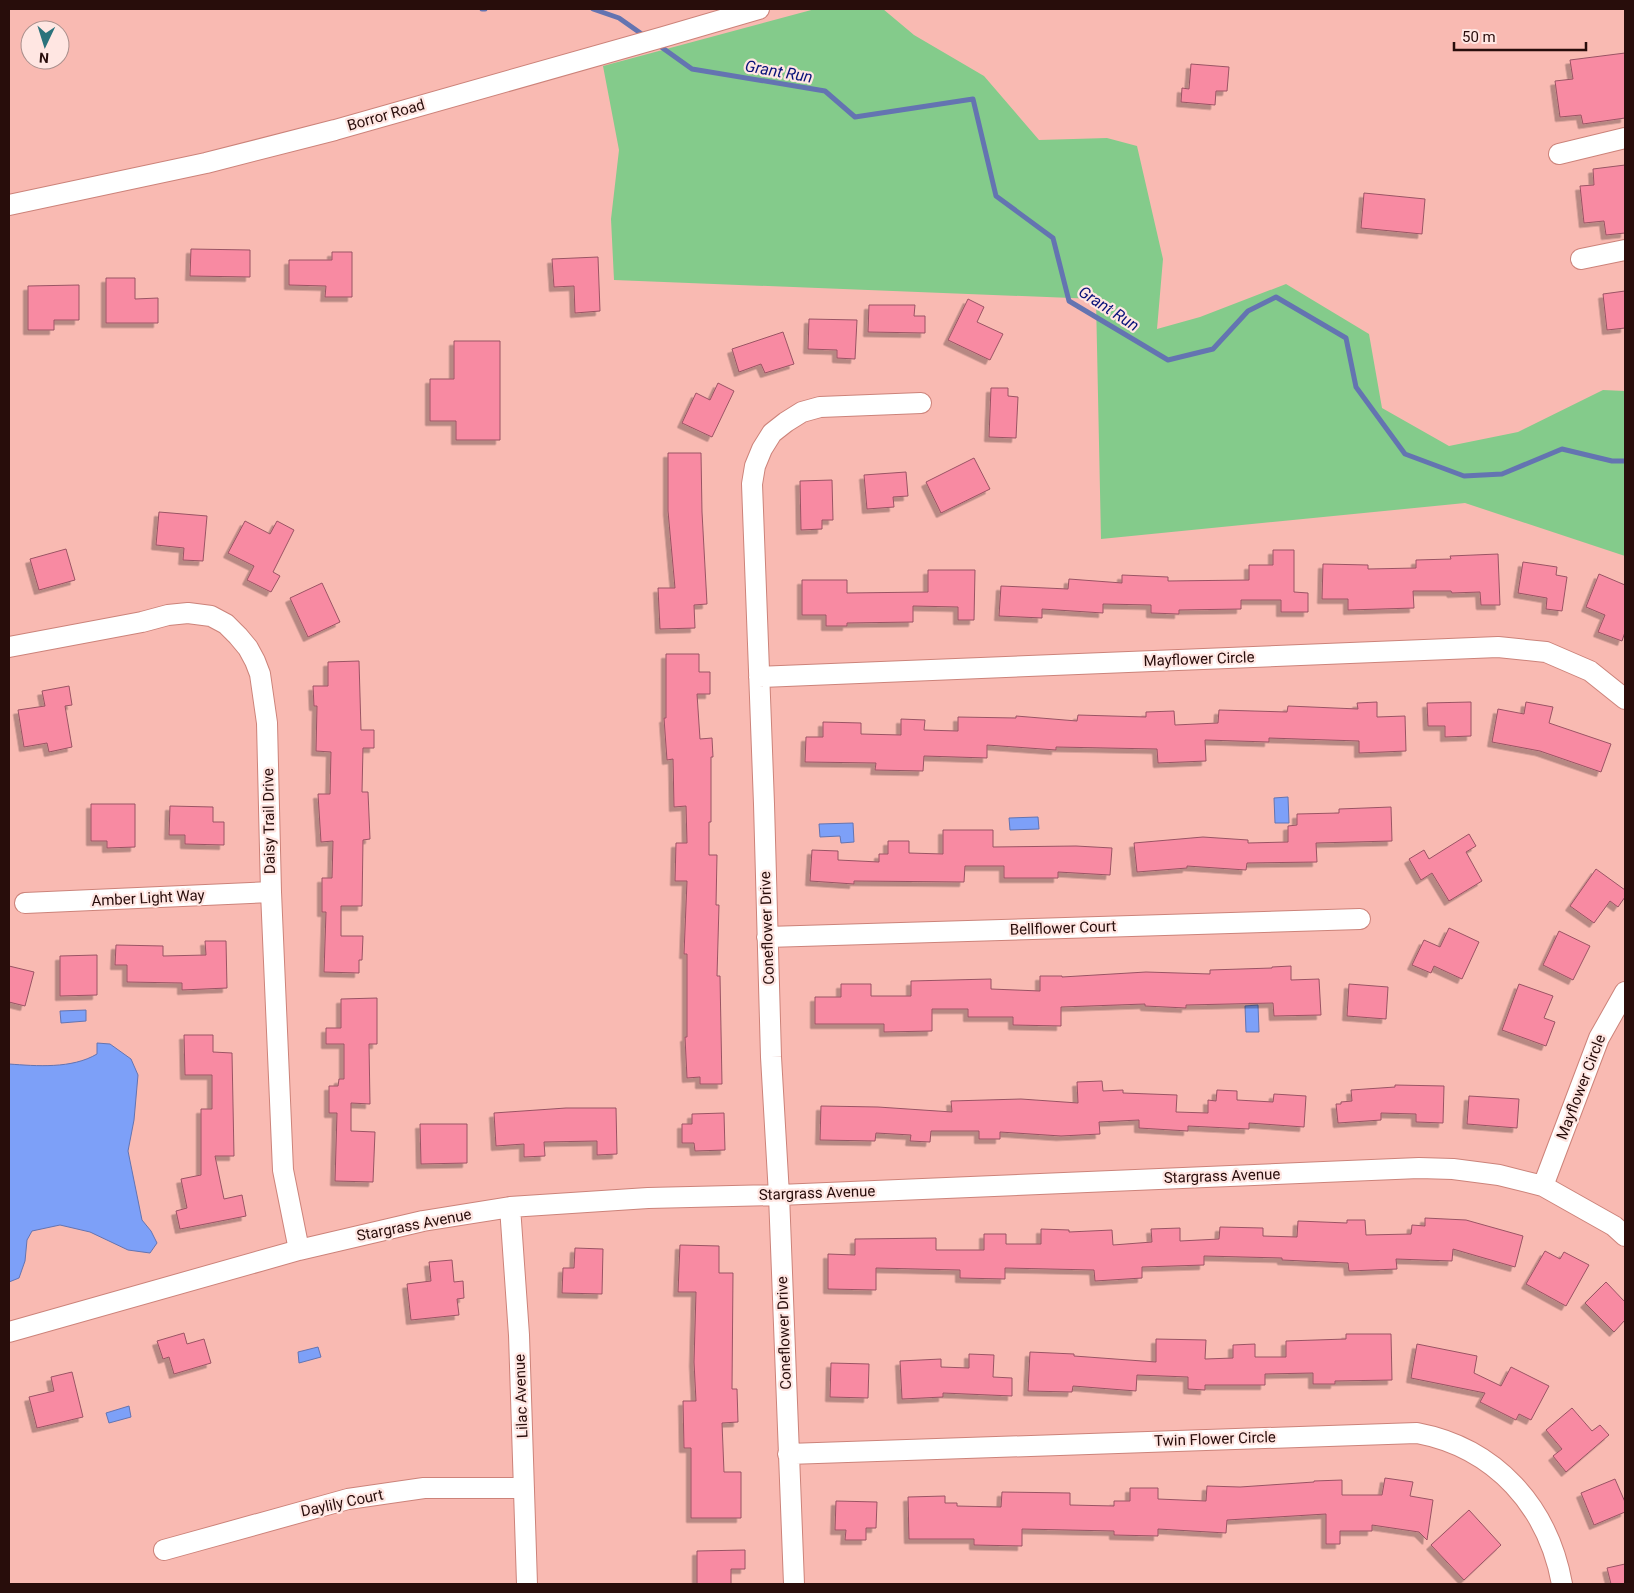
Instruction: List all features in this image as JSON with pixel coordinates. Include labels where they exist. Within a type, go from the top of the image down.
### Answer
[{"type":"street","name":"Borror Road","points":[[9,206],[206,163],[335,130],[759,9]]},
{"type":"street","points":[[1559,154],[1625,138]]},
{"type":"street","points":[[1581,259],[1625,250]]},
{"type":"street","name":"Coneflower Drive","points":[[794,1584],[779,1195],[771,1058],[752,484],[754,466],[772,433],[802,412],[820,407],[921,403]]},
{"type":"street","name":"Daisy Trail Drive","points":[[9,647],[142,622],[168,615],[188,613],[211,616],[226,624],[248,648],[260,674],[267,723],[271,892],[283,1170],[299,1250]]},
{"type":"street","name":"Mayflower Circle","points":[[759,676],[1498,647],[1546,652],[1590,671],[1625,699]]},
{"type":"street","name":"Amber Light Way","points":[[25,903],[271,892]]},
{"type":"street","name":"Bellflower Court","points":[[767,937],[1360,919]]},
{"type":"street","name":"Mayflower Circle","points":[[1543,1186],[1599,1038],[1625,992]]},
{"type":"street","name":"Stargrass Avenue","points":[[9,1332],[299,1250],[423,1221],[510,1207],[648,1198],[779,1195],[1419,1168],[1453,1169],[1500,1175],[1543,1186],[1614,1226],[1625,1236]]},
{"type":"street","name":"Lilac Avenue","points":[[510,1207],[519,1335],[527,1584]]},
{"type":"street","name":"Twin Flower Circle","points":[[788,1454],[1417,1433],[1438,1437],[1464,1447],[1506,1476],[1538,1514],[1559,1566],[1562,1584]]},
{"type":"street","name":"Daylily Court","points":[[164,1550],[348,1499],[424,1488],[524,1488]]},
{"type":"green space","points":[[815,9],[883,9],[914,35],[984,76],[1039,140],[1107,138],[1137,146],[1163,259],[1157,329],[1200,317],[1286,284],[1369,334],[1382,408],[1449,446],[1518,432],[1603,390],[1625,391],[1625,556],[1465,503],[1101,539],[1096,299],[614,280],[611,219],[619,150],[603,66]]},
{"type":"water","points":[[1288,797],[1289,823],[1275,823],[1274,798]]},
{"type":"water","points":[[1038,817],[1039,829],[1010,830],[1009,818]]},
{"type":"water","points":[[853,823],[854,842],[841,843],[840,836],[820,837],[819,824]]},
{"type":"water","points":[[1258,1005],[1259,1032],[1246,1032],[1245,1006]]},
{"type":"water","points":[[86,1010],[86,1021],[61,1023],[60,1011]]},
{"type":"water","points":[[97,1043],[110,1044],[131,1059],[138,1075],[134,1120],[128,1151],[142,1220],[151,1231],[157,1243],[150,1253],[128,1250],[90,1232],[60,1225],[32,1231],[27,1240],[25,1261],[19,1278],[9,1282],[9,1064],[54,1065],[76,1062],[97,1054]]},
{"type":"water","points":[[318,1347],[321,1357],[299,1363],[298,1352]]},
{"type":"water","points":[[129,1406],[131,1417],[109,1423],[106,1413]]},
{"type":"building","points":[[1625,53],[1625,118],[1583,124],[1581,115],[1560,117],[1555,81],[1573,79],[1570,60]]},
{"type":"building","points":[[1191,64],[1229,67],[1227,91],[1216,91],[1215,105],[1181,102],[1182,88],[1189,89]]},
{"type":"building","points":[[1625,165],[1625,233],[1606,235],[1604,221],[1584,223],[1580,186],[1594,185],[1593,169]]},
{"type":"building","points":[[1364,193],[1425,199],[1422,234],[1361,228]]},
{"type":"building","points":[[191,249],[250,250],[250,277],[190,276]]},
{"type":"building","points":[[332,252],[352,252],[352,297],[325,297],[326,286],[289,285],[289,260],[332,260]]},
{"type":"building","points":[[598,257],[600,311],[575,313],[574,286],[554,287],[552,259]]},
{"type":"building","points":[[106,278],[135,278],[135,299],[158,298],[158,323],[106,323]]},
{"type":"building","points":[[79,285],[79,320],[54,320],[54,330],[28,330],[28,286]]},
{"type":"building","points":[[1625,291],[1625,328],[1607,330],[1603,294]]},
{"type":"building","points":[[968,299],[984,307],[977,322],[1003,334],[990,360],[948,340]]},
{"type":"building","points":[[869,305],[915,305],[914,316],[925,316],[925,333],[868,332]]},
{"type":"building","points":[[809,319],[857,320],[855,359],[837,358],[837,350],[808,349]]},
{"type":"building","points":[[783,332],[794,364],[765,373],[761,364],[739,372],[732,349]]},
{"type":"building","points":[[454,341],[500,341],[500,440],[456,440],[456,421],[430,421],[430,379],[454,379]]},
{"type":"building","points":[[718,383],[734,391],[712,437],[682,423],[696,393],[710,400]]},
{"type":"building","points":[[991,388],[1008,388],[1008,396],[1018,397],[1016,438],[989,437]]},
{"type":"building","points":[[668,453],[701,453],[707,604],[694,605],[695,628],[660,629],[658,588],[675,588],[668,511]]},
{"type":"building","points":[[974,458],[990,489],[941,513],[926,482]]},
{"type":"building","points":[[906,472],[908,496],[893,497],[894,507],[867,509],[864,475]]},
{"type":"building","points":[[832,480],[833,520],[822,520],[822,529],[801,530],[800,481]]},
{"type":"building","points":[[159,512],[207,516],[203,561],[183,560],[184,548],[156,545]]},
{"type":"building","points":[[245,521],[270,534],[277,521],[294,530],[273,572],[280,576],[271,592],[247,580],[254,566],[228,553]]},
{"type":"building","points":[[66,549],[75,580],[39,590],[30,559]]},
{"type":"building","points":[[1273,550],[1294,550],[1294,592],[1308,593],[1308,612],[1281,612],[1281,600],[1241,600],[1241,609],[1179,610],[1179,614],[1151,613],[1151,605],[1103,604],[1103,613],[1042,609],[1042,618],[999,616],[1001,586],[1068,589],[1069,579],[1122,583],[1122,575],[1168,577],[1168,581],[1249,580],[1249,565],[1273,565]]},
{"type":"building","points":[[1498,554],[1500,605],[1481,605],[1480,592],[1452,593],[1451,591],[1413,591],[1414,608],[1348,610],[1348,599],[1322,599],[1323,564],[1368,565],[1368,569],[1416,568],[1416,560],[1451,559],[1450,556]]},
{"type":"building","points":[[1523,562],[1557,567],[1556,575],[1567,577],[1562,611],[1546,609],[1547,598],[1518,593]]},
{"type":"building","points":[[928,570],[975,570],[974,620],[958,620],[958,607],[913,606],[913,622],[847,623],[847,626],[826,626],[826,615],[802,615],[802,580],[847,580],[847,593],[928,592]]},
{"type":"building","points":[[1599,574],[1625,585],[1625,632],[1622,641],[1598,632],[1605,615],[1586,607]]},
{"type":"building","points":[[322,583],[340,622],[308,637],[290,598]]},
{"type":"building","points":[[666,654],[699,654],[699,672],[710,672],[710,694],[697,694],[700,739],[712,738],[709,855],[717,855],[716,905],[719,905],[717,976],[720,976],[722,1084],[700,1084],[700,1077],[687,1078],[685,1037],[687,1037],[687,954],[684,954],[687,881],[675,881],[676,843],[687,843],[686,806],[674,807],[673,759],[667,760],[664,718],[666,718]]},
{"type":"building","points":[[359,661],[361,730],[374,730],[374,748],[363,748],[362,792],[368,792],[370,839],[363,840],[362,906],[341,906],[341,936],[363,936],[362,960],[359,960],[359,973],[324,972],[326,912],[322,912],[322,878],[332,878],[333,841],[321,842],[318,794],[330,794],[331,752],[316,751],[317,706],[314,706],[313,686],[328,686],[328,662]]},
{"type":"building","points":[[69,686],[72,705],[65,706],[72,747],[49,752],[47,743],[24,747],[18,710],[45,706],[42,691]]},
{"type":"building","points":[[1377,702],[1377,717],[1405,716],[1406,751],[1359,753],[1359,741],[1269,738],[1269,742],[1205,740],[1206,761],[1158,763],[1157,749],[1056,747],[1056,750],[987,745],[987,758],[924,756],[923,771],[875,770],[876,763],[805,762],[806,737],[823,737],[823,722],[861,723],[861,734],[901,735],[901,719],[925,720],[924,730],[958,731],[958,717],[1016,718],[1016,716],[1077,721],[1078,715],[1146,717],[1146,712],[1174,711],[1175,725],[1218,723],[1219,710],[1287,712],[1288,706],[1358,709],[1357,703]]},
{"type":"building","points":[[1471,702],[1471,736],[1445,737],[1445,726],[1428,726],[1427,703]]},
{"type":"building","points":[[1526,702],[1553,707],[1549,723],[1611,744],[1601,772],[1540,751],[1492,742],[1498,709],[1524,714]]},
{"type":"building","points":[[91,804],[135,804],[135,847],[107,848],[107,841],[91,841]]},
{"type":"building","points":[[170,806],[213,807],[213,822],[224,822],[224,845],[185,844],[185,835],[169,835]]},
{"type":"building","points":[[1391,807],[1392,841],[1316,843],[1317,862],[1247,863],[1246,870],[1187,866],[1187,868],[1137,872],[1134,843],[1203,837],[1248,840],[1248,843],[1288,842],[1288,826],[1297,825],[1297,814],[1339,813],[1339,809]]},
{"type":"building","points":[[943,830],[993,830],[993,847],[1076,846],[1112,848],[1110,875],[1058,872],[1058,878],[1004,878],[1004,866],[965,866],[964,882],[854,881],[854,884],[810,881],[812,850],[838,851],[838,860],[879,862],[879,854],[888,854],[888,841],[909,841],[909,853],[943,854]]},
{"type":"building","points":[[1469,834],[1476,846],[1466,852],[1482,881],[1449,901],[1432,873],[1421,880],[1409,859],[1424,850],[1429,859]]},
{"type":"building","points":[[1596,869],[1625,890],[1625,897],[1618,907],[1610,901],[1594,923],[1570,906]]},
{"type":"building","points":[[1449,928],[1479,942],[1462,979],[1434,966],[1431,973],[1412,965],[1424,940],[1440,947]]},
{"type":"building","points":[[1559,931],[1590,946],[1573,980],[1543,965]]},
{"type":"building","points":[[205,941],[226,941],[227,988],[182,990],[182,983],[127,982],[127,965],[115,965],[116,945],[163,946],[163,956],[206,955]]},
{"type":"building","points":[[97,955],[97,995],[60,996],[60,956]]},
{"type":"building","points":[[9,966],[34,972],[25,1006],[9,1002]]},
{"type":"building","points":[[1291,966],[1291,980],[1319,979],[1321,1015],[1274,1016],[1273,1003],[1186,1005],[1186,1008],[1145,1006],[1145,1004],[1061,1007],[1061,1026],[1013,1025],[1013,1017],[968,1017],[968,1009],[932,1009],[932,1031],[884,1032],[884,1024],[815,1024],[815,997],[841,997],[841,984],[871,984],[871,996],[911,996],[911,981],[991,979],[991,989],[1040,991],[1040,976],[1062,977],[1146,972],[1210,974],[1210,970]]},
{"type":"building","points":[[1349,984],[1388,987],[1386,1019],[1347,1016]]},
{"type":"building","points":[[1519,984],[1553,996],[1544,1018],[1555,1022],[1546,1046],[1502,1030]]},
{"type":"building","points":[[377,998],[377,1044],[369,1044],[370,1104],[351,1103],[351,1131],[375,1132],[373,1182],[335,1181],[337,1113],[329,1113],[329,1086],[338,1086],[339,1079],[344,1079],[344,1044],[326,1044],[326,1028],[341,1028],[341,999]]},
{"type":"building","points":[[184,1035],[213,1035],[213,1052],[232,1053],[234,1156],[215,1156],[224,1199],[242,1195],[246,1216],[180,1229],[176,1211],[187,1208],[181,1179],[201,1175],[201,1109],[212,1109],[212,1075],[185,1075]]},
{"type":"building","points":[[1102,1081],[1103,1091],[1123,1090],[1123,1093],[1177,1095],[1176,1112],[1208,1113],[1208,1100],[1216,1101],[1217,1090],[1237,1091],[1237,1100],[1273,1102],[1274,1094],[1306,1096],[1304,1127],[1249,1123],[1249,1129],[1188,1126],[1188,1131],[1139,1128],[1139,1120],[1099,1122],[1100,1134],[1061,1136],[1000,1132],[1000,1139],[979,1139],[979,1131],[931,1131],[930,1142],[910,1141],[911,1135],[876,1133],[875,1141],[820,1140],[821,1106],[878,1107],[952,1112],[951,1101],[1021,1099],[1078,1103],[1077,1082]]},
{"type":"building","points":[[1395,1085],[1444,1086],[1443,1123],[1416,1122],[1416,1114],[1381,1113],[1381,1120],[1338,1123],[1336,1104],[1352,1101],[1351,1090],[1395,1087]]},
{"type":"building","points":[[1469,1096],[1519,1099],[1517,1128],[1467,1124]]},
{"type":"building","points":[[566,1108],[616,1108],[617,1154],[597,1155],[597,1141],[544,1142],[545,1156],[524,1157],[524,1144],[496,1146],[494,1113]]},
{"type":"building","points":[[724,1113],[725,1150],[695,1151],[694,1143],[682,1143],[682,1124],[692,1124],[692,1114]]},
{"type":"building","points":[[420,1124],[467,1124],[467,1163],[421,1164]]},
{"type":"building","points":[[1425,1218],[1466,1220],[1523,1236],[1515,1267],[1453,1249],[1452,1261],[1396,1259],[1397,1269],[1349,1271],[1348,1263],[1282,1260],[1282,1258],[1204,1256],[1204,1265],[1142,1267],[1142,1278],[1095,1281],[1094,1270],[1005,1268],[1005,1279],[960,1278],[960,1270],[876,1268],[876,1290],[828,1289],[828,1254],[855,1255],[855,1239],[936,1238],[936,1250],[984,1250],[984,1234],[1006,1234],[1006,1244],[1041,1244],[1041,1229],[1069,1230],[1069,1232],[1112,1230],[1113,1245],[1152,1242],[1151,1229],[1180,1228],[1180,1241],[1219,1239],[1220,1227],[1263,1228],[1263,1236],[1297,1237],[1298,1221],[1347,1223],[1347,1220],[1365,1220],[1366,1235],[1411,1234],[1412,1225],[1425,1226]]},
{"type":"building","points":[[680,1245],[719,1246],[719,1273],[733,1273],[732,1389],[737,1389],[738,1422],[722,1423],[724,1472],[741,1472],[741,1518],[691,1518],[691,1448],[684,1448],[683,1401],[696,1401],[694,1362],[696,1292],[678,1292]]},
{"type":"building","points":[[575,1248],[603,1249],[602,1294],[562,1293],[563,1268],[574,1268]]},
{"type":"building","points":[[1545,1251],[1560,1259],[1564,1252],[1589,1265],[1566,1306],[1526,1284]]},
{"type":"building","points":[[452,1260],[454,1282],[463,1281],[464,1298],[457,1299],[459,1315],[411,1320],[407,1284],[431,1281],[429,1262]]},
{"type":"building","points":[[1606,1282],[1625,1302],[1625,1320],[1614,1332],[1585,1303]]},
{"type":"building","points":[[184,1333],[187,1344],[204,1339],[211,1363],[174,1374],[169,1357],[163,1359],[157,1341]]},
{"type":"building","points":[[1346,1334],[1391,1334],[1392,1380],[1335,1381],[1335,1384],[1313,1384],[1313,1373],[1265,1374],[1265,1385],[1205,1385],[1205,1390],[1188,1389],[1188,1377],[1137,1375],[1136,1391],[1073,1386],[1072,1392],[1028,1391],[1030,1352],[1156,1362],[1156,1339],[1206,1340],[1205,1359],[1233,1358],[1233,1345],[1255,1344],[1255,1357],[1286,1357],[1286,1341],[1346,1339]]},
{"type":"building","points":[[1417,1344],[1477,1356],[1474,1373],[1501,1386],[1511,1367],[1549,1386],[1531,1420],[1519,1414],[1516,1420],[1480,1402],[1485,1393],[1411,1378]]},
{"type":"building","points":[[969,1354],[994,1355],[993,1377],[1012,1378],[1012,1396],[943,1393],[943,1397],[902,1399],[900,1361],[941,1359],[941,1367],[969,1368]]},
{"type":"building","points":[[831,1363],[869,1364],[868,1398],[830,1397]]},
{"type":"building","points":[[72,1372],[83,1417],[37,1428],[29,1397],[54,1391],[51,1377]]},
{"type":"building","points":[[1572,1408],[1592,1431],[1600,1425],[1609,1435],[1566,1472],[1553,1456],[1562,1449],[1546,1430]]},
{"type":"building","points":[[1385,1478],[1413,1482],[1410,1496],[1433,1500],[1427,1540],[1419,1532],[1372,1525],[1372,1531],[1340,1531],[1340,1544],[1326,1544],[1326,1514],[1227,1520],[1226,1533],[1158,1529],[1158,1536],[1114,1535],[1114,1531],[1022,1529],[1022,1546],[974,1545],[974,1539],[909,1539],[908,1497],[945,1496],[945,1503],[957,1503],[957,1506],[1001,1507],[1002,1492],[1070,1493],[1070,1505],[1114,1506],[1114,1501],[1130,1501],[1130,1488],[1158,1488],[1158,1499],[1206,1501],[1207,1486],[1240,1487],[1342,1480],[1342,1495],[1382,1495]]},
{"type":"building","points":[[1615,1479],[1625,1502],[1625,1512],[1594,1525],[1581,1493]]},
{"type":"building","points":[[836,1501],[877,1502],[876,1528],[866,1528],[866,1540],[845,1540],[846,1530],[835,1530]]},
{"type":"building","points":[[1469,1510],[1501,1545],[1464,1580],[1431,1545]]},
{"type":"building","points":[[745,1550],[745,1569],[731,1569],[731,1584],[697,1584],[697,1551]]},
{"type":"building","points":[[1625,1564],[1625,1584],[1611,1584],[1607,1568]]},
{"type":"waterway","name":"Grant Run","points":[[593,9],[619,18],[646,37]]},
{"type":"waterway","name":"Grant Run","points":[[657,44],[692,69],[825,91],[855,117],[973,99],[996,196],[1053,238],[1069,301],[1168,360],[1213,349],[1248,311],[1276,297],[1346,338],[1356,387],[1405,454],[1464,476],[1502,474],[1562,449],[1612,461],[1625,461]]}]
